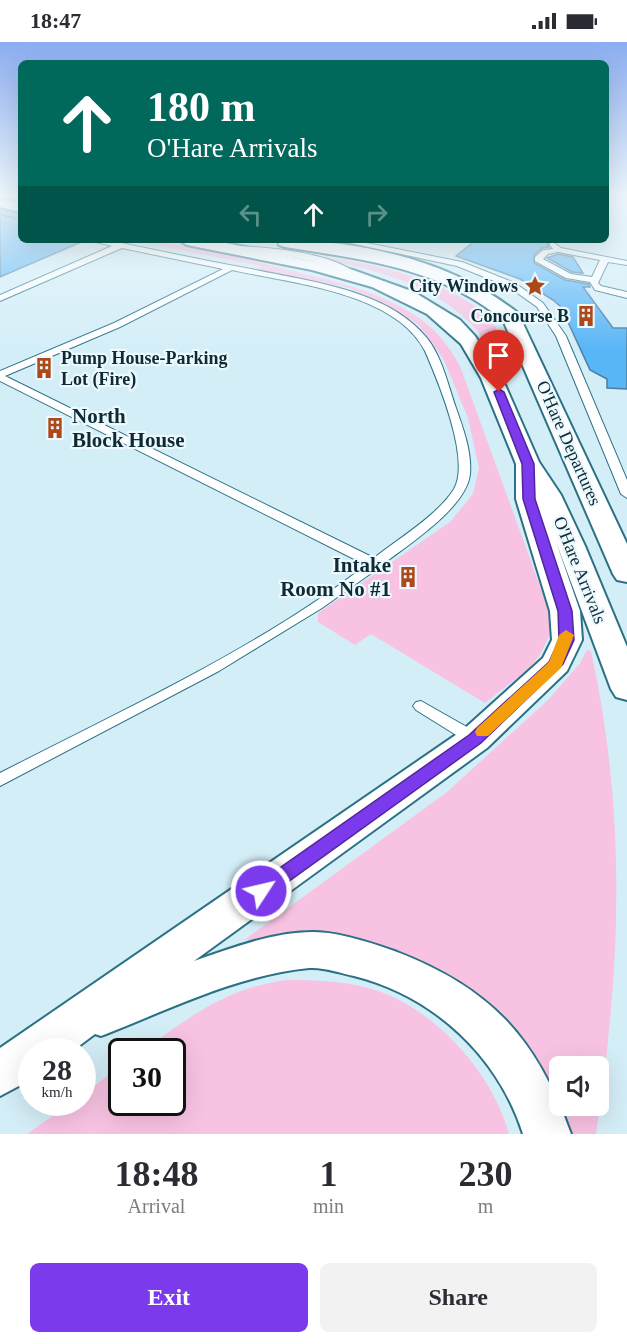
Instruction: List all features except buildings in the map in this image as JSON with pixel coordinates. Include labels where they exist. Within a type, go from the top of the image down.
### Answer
[{"type":"street","name":"O'Hare Arrivals","points":[[223,248],[362,279],[404,294],[436,311],[468,338],[484,360],[528,464],[550,498],[627,689]]},
{"type":"street","name":"O'Hare Departures","points":[[310,248],[424,269],[471,287],[511,317],[627,574]]},
{"type":"street","points":[[53,1038],[475,739],[556,664],[567,640],[565,611],[529,499],[528,464]]},
{"type":"street","points":[[70,1038],[264,957],[312,950],[367,959],[430,985],[456,1002],[488,1031],[520,1072],[547,1134]]},
{"type":"lane","points":[[0,298],[114,248]]},
{"type":"lane","points":[[0,780],[183,685],[377,565],[446,507],[464,478],[453,417],[431,355],[423,340],[408,325],[361,298],[342,291],[135,248]]},
{"type":"lane","points":[[280,248],[335,265],[362,279]]},
{"type":"lane","points":[[379,248],[459,264],[512,285],[540,305],[561,336],[627,494]]},
{"type":"lane","points":[[554,248],[538,259],[574,278],[594,280]]},
{"type":"lane","points":[[562,248],[627,263]]},
{"type":"lane","points":[[560,271],[576,250]]},
{"type":"lane","points":[[594,280],[604,259]]},
{"type":"lane","points":[[0,375],[164,304],[230,268]]},
{"type":"lane","points":[[594,280],[598,288],[627,295]]},
{"type":"lane","points":[[484,360],[531,358]]},
{"type":"lane","points":[[0,375],[377,565]]},
{"type":"lane","points":[[421,706],[475,739]]},
{"type":"path","points":[[0,252],[18,257]]},
{"type":"shaded area","points":[[169,248],[201,248],[330,280],[385,299],[426,323],[447,346],[460,366],[549,611],[549,636],[541,653],[530,668],[485,703],[371,634],[355,645],[318,622],[318,613],[450,522],[473,494],[479,468],[468,418],[443,358],[418,324],[385,304],[349,288],[258,269],[261,266]]},
{"type":"shaded area","points":[[311,256],[383,268],[435,284],[458,295],[478,308],[493,323],[503,353],[495,353],[468,321],[434,295],[374,271]]},
{"type":"shaded area","points":[[587,650],[591,651],[603,712],[610,772],[615,832],[616,892],[615,951],[606,1056],[549,1056],[549,1097],[534,1064],[309,936],[244,940],[447,792],[549,699],[580,663]]},
{"type":"shaded area","points":[[287,980],[311,980],[358,985],[403,1002],[424,1015],[461,1049],[491,1090],[509,1134],[27,1134],[53,1116],[96,1116],[96,1084],[108,1076],[108,1116],[186,1116],[186,1038],[161,1038],[227,997],[265,984]]},
{"type":"shaded area","points":[[558,1116],[598,1116],[596,1134],[566,1134]]},
{"type":"slow traffic","points":[[483,732],[556,664],[567,640],[566,635]]},
{"type":"place","name":"City Windows","points":[[535,286]]},
{"type":"place","name":"Concourse B","points":[[586,316]]},
{"type":"place","name":"Pump House-Parking Lot (Fire)","points":[[44,368]]},
{"type":"place","name":"North Block House","points":[[55,428]]},
{"type":"place","name":"Intake Room No #1","points":[[408,577]]},
{"type":"route","points":[[261,891],[475,739],[556,664],[567,640],[565,611],[529,499],[528,464],[499,392]]}]
